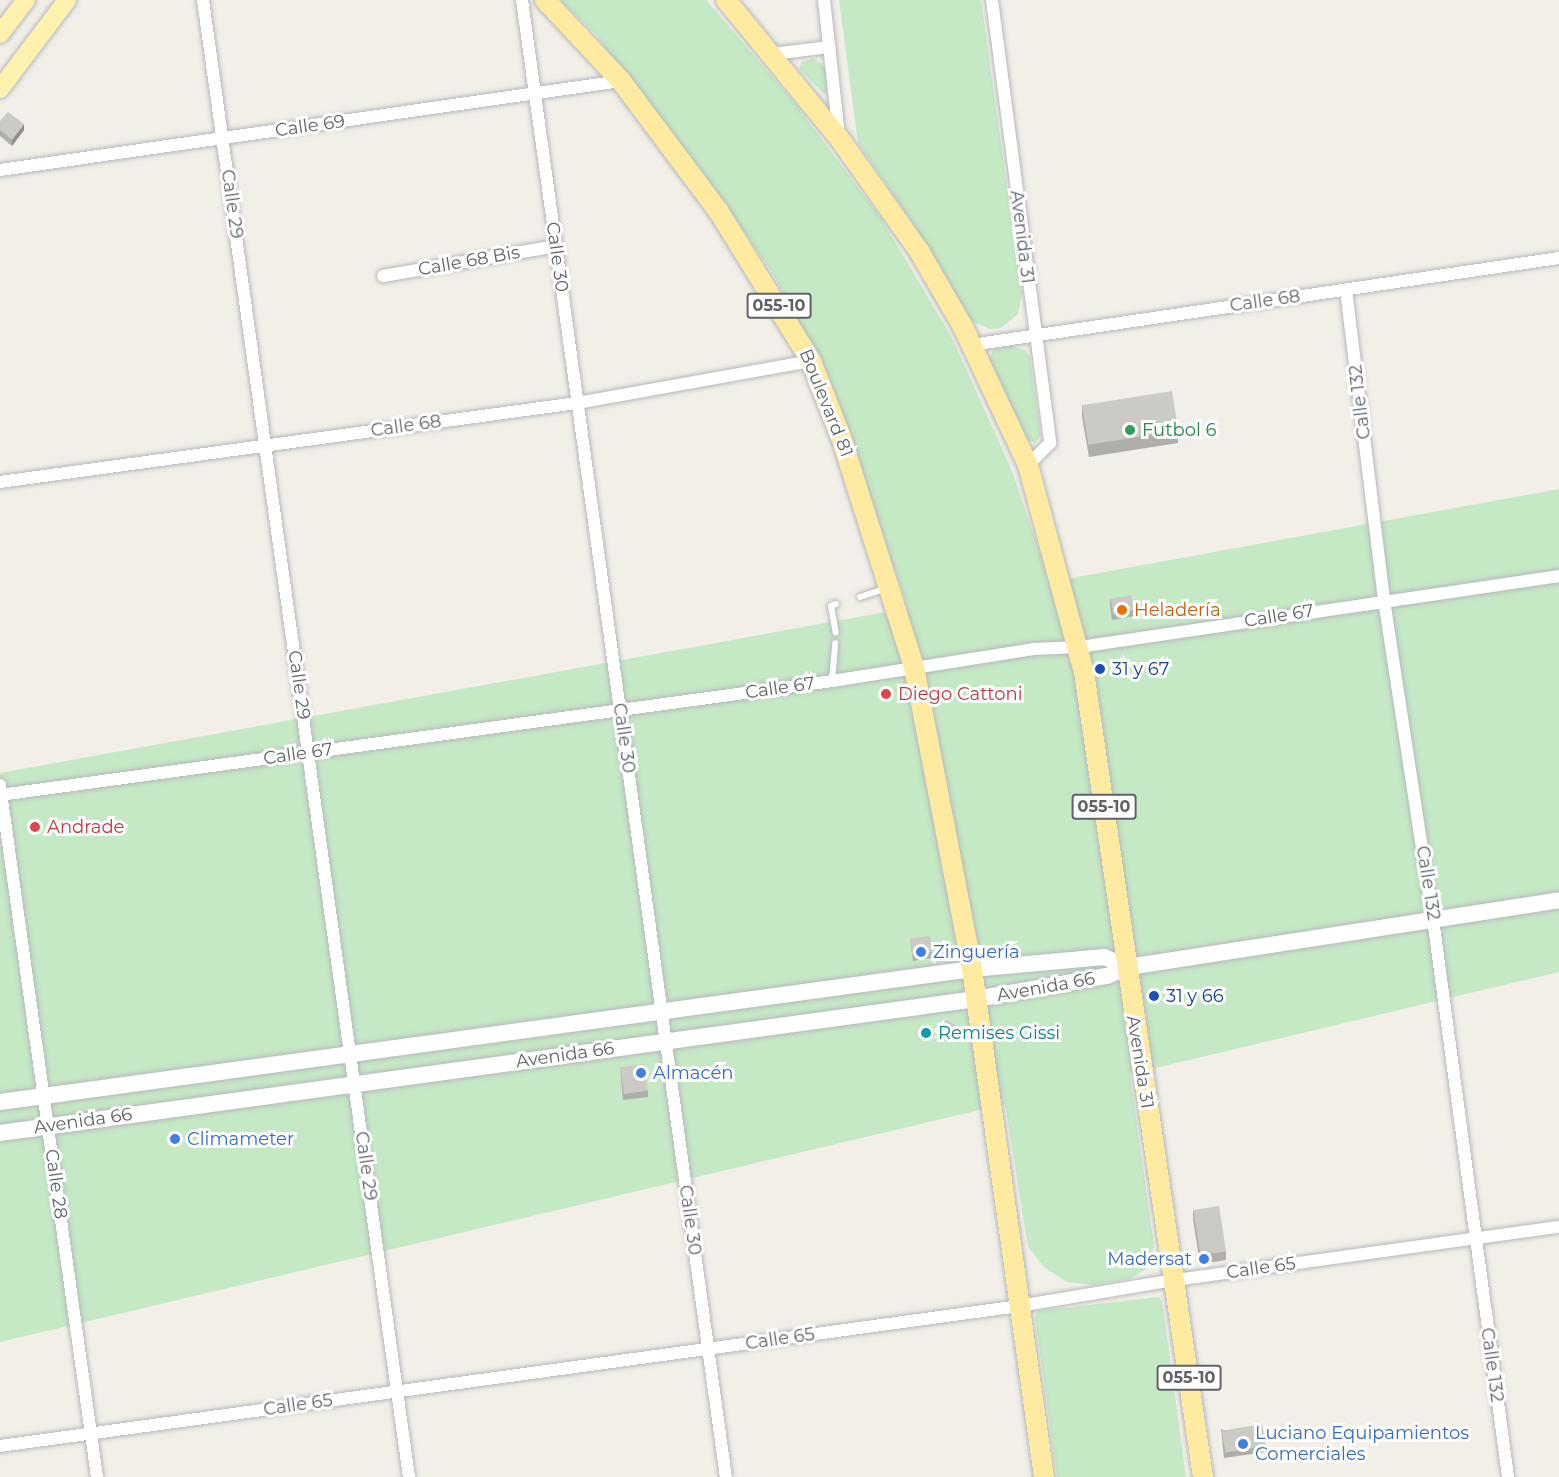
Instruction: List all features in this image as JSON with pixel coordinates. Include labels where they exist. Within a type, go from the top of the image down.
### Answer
[{"type":"highway","name":"Boulevard 81","points":[[545,0],[621,81],[719,212],[811,361],[892,586],[914,667]]},
{"type":"highway","name":"055-10","points":[[726,0],[839,138],[919,251],[971,345],[1028,465],[1079,647]]},
{"type":"highway","name":"Avenida 31","points":[[1079,647],[1203,1477]]},
{"type":"highway","name":"055-10","points":[[914,667],[972,969],[1044,1477]]},
{"type":"main road","points":[[0,34],[26,0]]},
{"type":"main road","points":[[0,89],[67,0]]},
{"type":"main road","name":"Avenida 66","points":[[0,1133],[976,999],[1107,976],[1128,968],[1559,900]]},
{"type":"main road","name":"Avenida 66","points":[[0,1102],[972,969],[1104,957],[1128,968]]},
{"type":"street","name":"Calle 29","points":[[203,0],[410,1477]]},
{"type":"street","name":"Calle 30","points":[[522,0],[726,1477]]},
{"type":"street","points":[[824,0],[839,138]]},
{"type":"street","name":"Avenida 31","points":[[992,0],[1050,443],[1028,465]]},
{"type":"street","points":[[772,54],[830,47]]},
{"type":"street","name":"Calle 69","points":[[0,170],[535,96],[621,81]]},
{"type":"street","name":"Calle 68 Bis","points":[[383,276],[556,246]]},
{"type":"street","name":"Calle 68","points":[[971,345],[1035,333],[1559,258]]},
{"type":"street","name":"Calle 132","points":[[1346,290],[1384,600],[1433,919],[1474,1238],[1508,1477]]},
{"type":"street","name":"Calle 68","points":[[0,482],[578,403],[811,361]]},
{"type":"street","name":"Calle 67","points":[[0,791],[309,753],[832,681],[1033,649],[1079,647],[1384,600],[1559,576]]},
{"type":"street","name":"Calle 28","points":[[0,791],[97,1477]]},
{"type":"street","name":"Calle 65","points":[[0,1446],[1019,1306],[1175,1280],[1559,1227]]},
{"type":"lane","points":[[860,597],[892,586]]},
{"type":"lane","points":[[836,604],[831,606],[836,633]]},
{"type":"lane","points":[[832,681],[836,643]]},
{"type":"green space","points":[[561,0],[706,0],[793,101],[881,218],[953,340],[1012,471],[1050,582],[1559,489],[1559,972],[1130,1074],[1154,1246],[1146,1269],[1130,1279],[1094,1285],[1067,1282],[1045,1268],[1028,1247],[1005,1104],[0,1342],[0,773],[908,608],[830,379],[773,274],[703,172],[595,34]]},
{"type":"green space","points":[[839,0],[981,0],[1022,293],[1018,314],[1001,328],[989,329],[969,319],[913,223],[858,143]]},
{"type":"green space","points":[[814,58],[828,70],[831,88],[824,94],[799,69],[802,62]]},
{"type":"green space","points":[[1013,346],[1025,350],[1030,357],[1041,436],[1035,443],[1025,439],[989,360],[994,348]]},
{"type":"green space","points":[[1158,1297],[1162,1301],[1186,1477],[1057,1477],[1035,1317],[1037,1311]]},
{"type":"building","points":[[8,112],[24,124],[12,140],[0,130],[0,121]]},
{"type":"building","name":"Futbol 6","points":[[1172,391],[1178,431],[1088,445],[1082,405]]},
{"type":"building","points":[[1131,595],[1134,610],[1113,614],[1110,599]]},
{"type":"building","points":[[930,936],[932,952],[912,954],[910,938]]},
{"type":"building","points":[[942,1018],[957,1026],[959,1036],[945,1038]]},
{"type":"building","points":[[644,1064],[648,1091],[624,1094],[620,1067]]},
{"type":"building","points":[[1219,1206],[1226,1251],[1201,1256],[1193,1210]]},
{"type":"building","name":"Luciano Equipamientos Comerciales","points":[[1262,1424],[1266,1446],[1225,1453],[1222,1431]]},
{"type":"place","name":"Futbol 6","points":[[1130,430]]},
{"type":"place","name":"Heladería","points":[[1122,610]]},
{"type":"place","name":"31 y 67","points":[[1100,669]]},
{"type":"place","name":"Diego Cattoni","points":[[886,694]]},
{"type":"place","name":"Andrade","points":[[35,827]]},
{"type":"place","name":"Zinguería","points":[[921,952]]},
{"type":"place","name":"31 y 66","points":[[1154,996]]},
{"type":"place","name":"Remises Gissi","points":[[926,1033]]},
{"type":"place","name":"Almacén","points":[[641,1073]]},
{"type":"place","name":"Climameter","points":[[175,1139]]},
{"type":"place","name":"Madersat","points":[[1204,1259]]},
{"type":"place","name":"Luciano Equipamientos Comerciales","points":[[1243,1444]]}]
